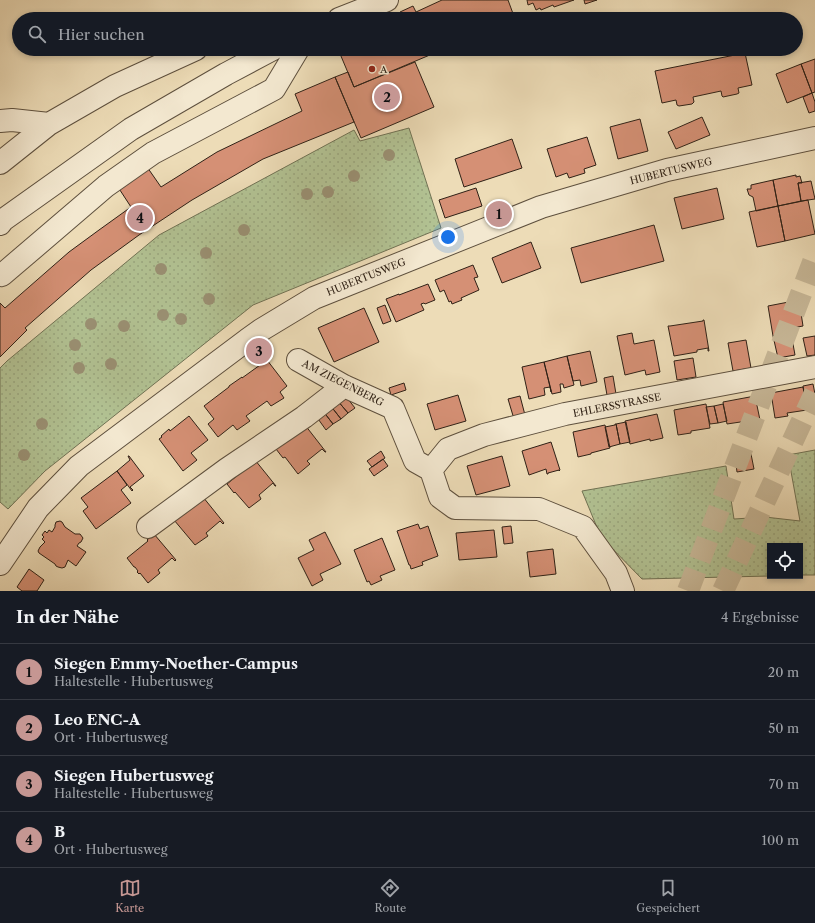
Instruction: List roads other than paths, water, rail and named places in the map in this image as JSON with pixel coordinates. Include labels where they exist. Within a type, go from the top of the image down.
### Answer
[{"type":"street","points":[[357,12],[388,0]]},
{"type":"street","points":[[0,163],[49,124],[115,86],[181,56]]},
{"type":"street","points":[[0,224],[3,220],[131,129],[260,56]]},
{"type":"street","points":[[0,274],[2,275],[106,186],[154,153],[274,89],[294,56]]},
{"type":"street","points":[[0,121],[12,120],[49,124]]},
{"type":"street","name":"HUBERTUSWEG","points":[[0,564],[38,508],[80,466],[246,340],[314,298],[541,207],[667,170],[815,138]]},
{"type":"street","name":"AM ZIEGENBERG","points":[[298,360],[344,386],[393,408],[415,461],[431,470]]},
{"type":"street","name":"EHLERSSTRASSE","points":[[431,470],[448,449],[484,434],[566,414],[815,367]]},
{"type":"street","points":[[148,526],[227,469],[304,417],[344,386]]},
{"type":"street","points":[[431,470],[440,497],[455,508],[539,509],[583,527],[616,573],[623,591]]},
{"type":"tunnel","points":[[688,591],[815,257]]},
{"type":"tunnel","points":[[723,591],[815,393]]},
{"type":"place","name":"A","points":[[372,69]]},
{"type":"place","name":"Leo ENC-A","points":[[387,97]]},
{"type":"place","name":"Siegen Emmy-Noether-Campus","points":[[499,214]]},
{"type":"place","name":"B","points":[[140,218]]},
{"type":"place","name":"Siegen Hubertusweg","points":[[259,351]]}]
